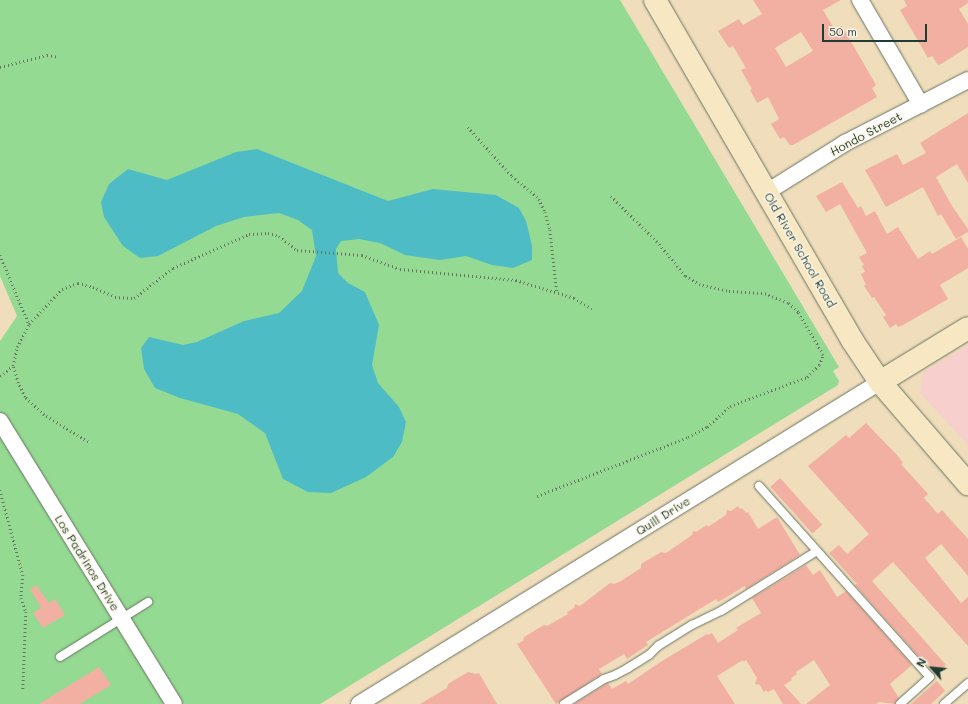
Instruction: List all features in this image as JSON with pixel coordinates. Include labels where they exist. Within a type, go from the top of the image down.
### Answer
[{"type":"main road","name":"Old River School Road","points":[[655,0],[852,340],[880,382],[968,484]]},
{"type":"main road","name":"Quill Drive","points":[[880,382],[968,328]]},
{"type":"street","points":[[860,0],[921,105]]},
{"type":"street","name":"Hondo Street","points":[[767,192],[845,143],[968,80]]},
{"type":"street","name":"Quill Drive","points":[[359,704],[880,382]]},
{"type":"street","name":"Los Padrinos Drive","points":[[0,421],[174,704]]},
{"type":"lane","points":[[759,486],[930,677],[900,704]]},
{"type":"lane","points":[[564,704],[604,679],[615,676],[649,655],[663,642],[692,625],[721,611],[817,551]]},
{"type":"lane","points":[[60,657],[148,602]]},
{"type":"lane","points":[[944,704],[968,683]]},
{"type":"path","points":[[0,67],[47,55],[59,57]]},
{"type":"path","points":[[468,127],[512,176],[539,199],[546,212],[550,230],[556,292]]},
{"type":"path","points":[[537,496],[688,437],[707,427],[730,406],[807,377],[819,365],[823,355],[798,312],[788,303],[766,294],[727,291],[700,285],[685,276],[657,242],[609,195]]},
{"type":"path","points":[[88,442],[44,415],[25,397],[18,383],[13,366],[17,348],[29,324],[62,289],[78,283],[93,287],[115,297],[134,298],[173,268],[249,234],[268,233],[279,236],[297,250],[306,252],[362,254],[400,269],[516,280],[574,298],[592,309]]},
{"type":"path","points":[[0,256],[29,324]]},
{"type":"path","points":[[0,376],[13,366]]},
{"type":"path","points":[[0,490],[23,575],[21,598],[26,612],[23,689]]},
{"type":"shaded area","points":[[968,345],[968,445],[920,393],[923,373]]},
{"type":"green space","points":[[0,0],[620,0],[839,367],[833,371],[839,381],[838,385],[320,704],[0,704],[0,341],[17,316],[0,276]]},
{"type":"water","points":[[257,149],[388,201],[433,189],[496,195],[519,208],[526,221],[532,246],[532,260],[513,268],[492,265],[466,256],[440,260],[405,255],[380,243],[359,239],[341,241],[336,249],[338,273],[348,283],[365,292],[379,325],[372,365],[378,383],[399,407],[406,422],[402,442],[393,457],[366,477],[331,493],[308,492],[283,479],[265,433],[238,414],[180,398],[155,388],[144,369],[141,348],[149,337],[183,345],[197,342],[244,321],[279,313],[302,291],[316,256],[312,230],[298,220],[279,213],[244,217],[216,226],[158,256],[140,258],[123,246],[104,217],[101,202],[109,184],[128,169],[167,180],[236,152]]},
{"type":"building","points":[[753,0],[841,0],[823,10],[835,30],[842,26],[876,85],[872,88],[877,97],[793,145],[790,145],[784,137],[780,139],[771,124],[779,119],[768,97],[757,103],[750,90],[752,89],[741,70],[746,68],[733,46],[729,48],[718,31],[739,19],[743,25],[762,14]],"holes":[[[801,32],[813,51],[786,67],[775,48]]]},
{"type":"building","points":[[904,0],[968,0],[968,3],[959,9],[968,24],[968,47],[938,65],[932,56],[928,58],[900,10],[907,6]]},
{"type":"building","points":[[968,113],[968,183],[957,164],[936,177],[952,206],[968,229],[968,232],[956,239],[941,214],[938,216],[923,187],[886,207],[865,170],[897,154],[903,165],[926,153],[920,143]]},
{"type":"building","points":[[842,182],[858,208],[861,206],[866,216],[875,211],[887,234],[898,227],[918,259],[930,251],[932,254],[961,237],[968,249],[968,268],[940,285],[948,299],[903,325],[898,327],[896,324],[890,328],[883,317],[886,315],[874,297],[872,298],[864,286],[866,285],[861,274],[865,272],[862,266],[864,265],[859,257],[867,253],[840,204],[826,212],[816,196]]},
{"type":"building","points":[[866,423],[897,455],[903,463],[901,464],[928,494],[924,498],[938,514],[942,510],[968,539],[968,576],[941,544],[925,558],[961,603],[968,597],[968,646],[893,562],[872,581],[946,665],[937,674],[922,656],[920,658],[855,585],[857,584],[829,553],[839,545],[847,554],[869,534],[808,466],[846,435],[849,438]]},
{"type":"building","points":[[780,478],[822,525],[812,534],[770,487]]},
{"type":"building","points":[[738,506],[746,513],[748,512],[758,529],[777,517],[800,555],[746,589],[745,586],[718,602],[716,599],[646,642],[648,645],[627,659],[624,654],[599,669],[602,674],[556,704],[517,644],[523,641],[524,637],[544,625],[547,626],[568,614],[567,612],[574,608],[575,604],[580,606],[610,583],[614,584],[621,581],[641,568],[641,564],[661,552],[666,553],[692,535],[693,531],[696,532],[707,525],[708,527],[726,515],[727,510],[731,511]]},
{"type":"building","points":[[806,565],[813,575],[820,570],[837,597],[846,591],[912,665],[890,684],[899,698],[895,704],[879,702],[876,704],[806,704],[830,685],[814,660],[796,672],[797,674],[791,678],[792,680],[784,685],[801,704],[783,704],[774,689],[768,692],[766,690],[764,692],[760,685],[755,684],[757,678],[746,660],[744,662],[743,660],[717,676],[735,704],[574,704],[608,683],[612,689],[626,681],[628,684],[662,661],[707,634],[712,633],[718,643],[738,630],[736,628],[761,613],[752,598]]},
{"type":"building","points":[[36,585],[49,603],[55,599],[65,615],[43,628],[33,613],[41,608],[30,589]]},
{"type":"building","points":[[99,667],[111,685],[80,704],[39,704]]},
{"type":"building","points":[[468,672],[476,674],[479,673],[497,704],[420,704],[447,688],[448,684]]},
{"type":"building","points":[[937,681],[945,691],[931,704],[911,704]]}]
